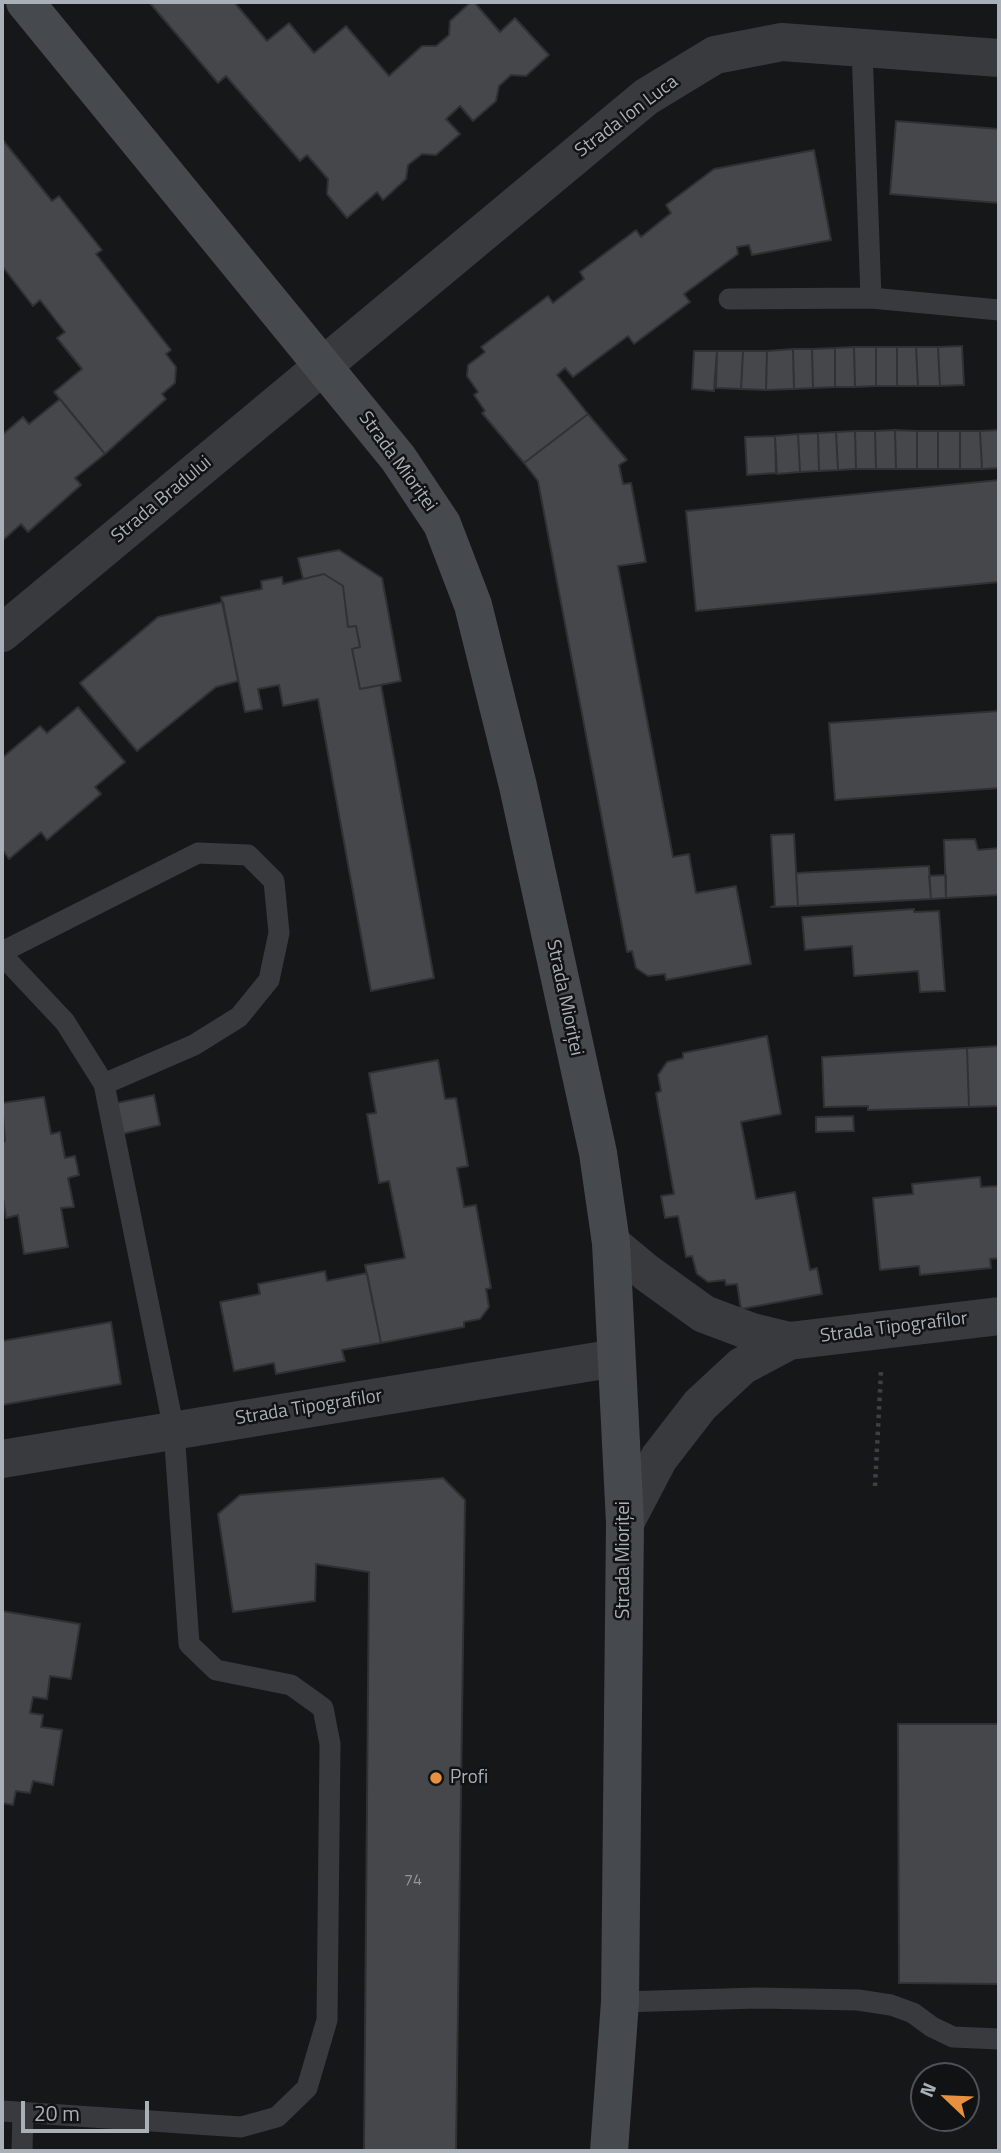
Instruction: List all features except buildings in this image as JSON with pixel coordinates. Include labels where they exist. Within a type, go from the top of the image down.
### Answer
[{"type":"main road","name":"Strada Mioriței","points":[[25,2],[398,458],[442,524],[473,605],[518,786],[598,1153],[611,1243],[625,1523],[620,2002],[609,2151]]},
{"type":"street","name":"Strada Ion Luca","points":[[323,367],[646,97],[715,55],[782,43],[999,58]]},
{"type":"street","name":"Strada Bradului","points":[[2,633],[323,367]]},
{"type":"street","name":"Strada Tipografilor","points":[[611,1243],[704,1314],[752,1332],[789,1340],[999,1316]]},
{"type":"street","name":"Strada Tipografilor","points":[[625,1523],[659,1458],[700,1405],[743,1366],[789,1340]]},
{"type":"street","name":"Strada Tipografilor","points":[[2,1459],[616,1358]]},
{"type":"lane","points":[[862,49],[871,298]]},
{"type":"lane","points":[[729,299],[871,298],[999,310]]},
{"type":"lane","points":[[22,2151],[12,2111],[241,2127],[277,2118],[307,2088],[327,2020],[330,1744],[323,1708],[291,1685],[216,1670],[189,1644],[174,1430],[104,1084],[65,1021],[2,953],[198,853],[248,855],[274,881],[279,933],[269,981],[239,1017],[194,1045],[104,1084]]},
{"type":"lane","points":[[620,2002],[758,1998],[858,2000],[891,2005],[913,2013],[932,2027],[953,2037],[999,2039]]},
{"type":"path","points":[[875,1486],[883,1329]]},
{"type":"place","name":"Profi","points":[[436,1778]]}]
